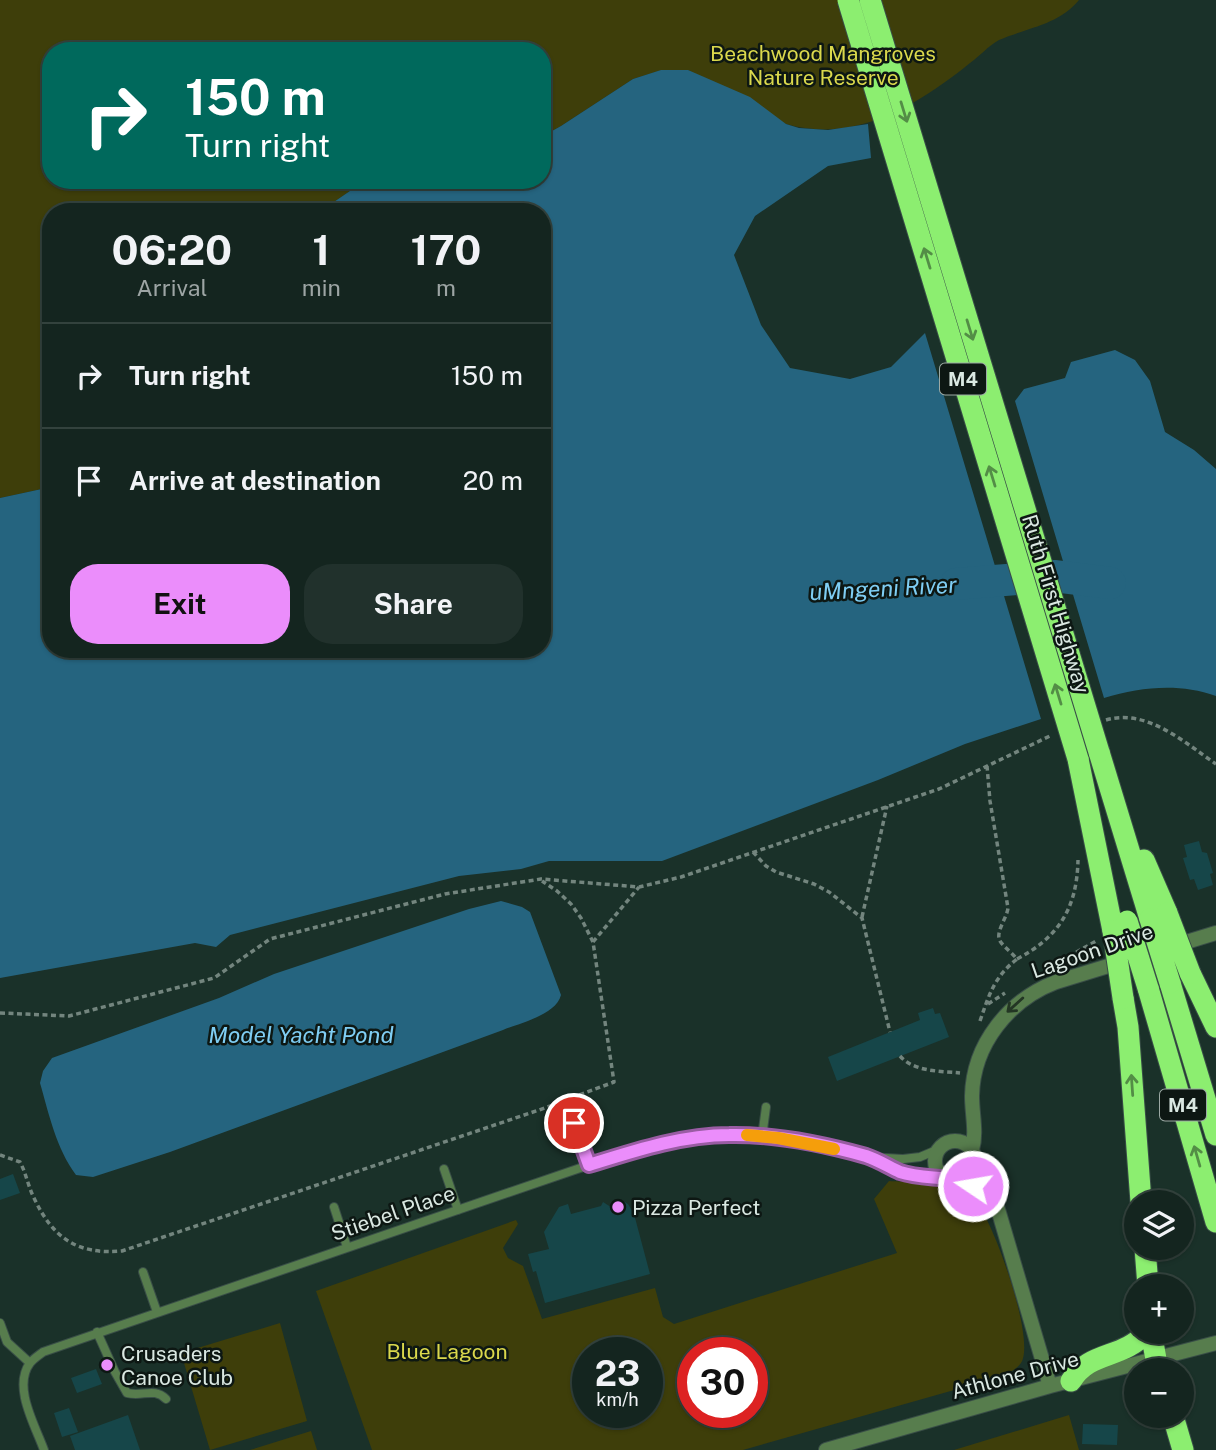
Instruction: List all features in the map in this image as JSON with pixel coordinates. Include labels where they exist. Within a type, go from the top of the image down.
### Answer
[{"type":"highway","name":"Ruth First Highway","points":[[848,0],[1078,759],[1120,926],[1148,988],[1216,1222]]},
{"type":"highway","name":"Ruth First Highway","points":[[870,0],[1106,775],[1159,916],[1170,983],[1216,1135]]},
{"type":"highway","points":[[1159,916],[1216,1027]]},
{"type":"highway","points":[[1120,926],[1123,998],[1128,1027],[1140,1190]]},
{"type":"highway","points":[[1071,1381],[1083,1365],[1134,1344]]},
{"type":"highway","points":[[1177,1428],[1183,1450]]},
{"type":"street","name":"Lagoon Drive","points":[[973,1153],[974,1077],[991,1034],[1013,1006],[1033,992],[1056,982],[1216,933]]},
{"type":"street","points":[[973,1153],[975,1166],[972,1172],[962,1180],[954,1182],[940,1175],[935,1162],[939,1149],[950,1142],[962,1142],[973,1153],[986,1174],[1050,1386]]},
{"type":"street","points":[[962,1180],[978,1189],[998,1207]]},
{"type":"street","name":"Athlone Drive","points":[[1176,1358],[1216,1343]]},
{"type":"street","name":"Athlone Drive","points":[[826,1450],[1050,1386],[1124,1371]]},
{"type":"lane","points":[[762,1137],[766,1107]]},
{"type":"lane","points":[[574,1123],[589,1165]]},
{"type":"lane","name":"Stiebel Place","points":[[30,1363],[43,1352],[97,1332],[589,1165],[647,1148],[689,1139],[729,1135],[805,1143],[868,1157],[911,1159],[939,1149]]},
{"type":"lane","name":"Stiebel Place","points":[[868,1157],[900,1171],[946,1180]]},
{"type":"lane","points":[[444,1169],[458,1210]]},
{"type":"lane","points":[[334,1207],[347,1247]]},
{"type":"lane","points":[[143,1272],[157,1312]]},
{"type":"lane","points":[[0,1323],[7,1342],[30,1363],[25,1373],[25,1395],[44,1450]]},
{"type":"lane","points":[[97,1332],[127,1393],[134,1395],[154,1391],[166,1399]]},
{"type":"path","points":[[1102,721],[1133,718],[1158,726],[1216,764]]},
{"type":"path","points":[[0,1013],[69,1016],[214,978],[270,939],[445,894],[541,880],[639,887],[681,877],[939,789],[1054,735]]},
{"type":"path","points":[[987,766],[990,801],[1008,908],[1008,915],[999,934],[1000,941],[1017,959]]},
{"type":"path","points":[[887,806],[862,918],[890,1032]]},
{"type":"path","points":[[978,1028],[991,988],[1006,967],[1038,947],[1059,926],[1073,902],[1078,861],[1076,849]]},
{"type":"path","points":[[753,852],[766,866],[829,892],[862,918]]},
{"type":"path","points":[[0,1155],[20,1162],[34,1200],[63,1239],[88,1250],[112,1252],[131,1249],[614,1082],[593,942],[571,904],[541,880]]},
{"type":"path","points":[[593,942],[639,887]]},
{"type":"path","points":[[900,1056],[907,1065],[974,1077]]},
{"type":"green space","name":"Beachwood Mangroves Nature Reserve","points":[[0,0],[1079,0],[1062,15],[1042,25],[995,42],[950,78],[907,106],[861,125],[837,129],[812,129],[786,124],[688,70],[662,70],[633,79],[551,132],[551,42],[42,42],[42,189],[353,189],[332,203],[42,203],[42,489],[0,498]]},
{"type":"green space","name":"Blue Lagoon","points":[[889,1181],[945,1185],[966,1194],[979,1206],[986,1218],[1012,1284],[1023,1332],[1024,1351],[1021,1363],[1012,1371],[993,1379],[743,1450],[372,1450],[316,1291],[516,1220],[518,1224],[503,1248],[508,1258],[523,1266],[542,1319],[655,1288],[663,1317],[674,1324],[897,1253],[874,1199]]},
{"type":"green space","points":[[280,1323],[307,1421],[210,1450],[181,1353]]},
{"type":"green space","points":[[1069,1415],[1079,1450],[954,1450]]},
{"type":"green space","points":[[311,1431],[317,1450],[250,1450]]},
{"type":"water","points":[[661,70],[688,70],[750,97],[786,124],[799,128],[828,130],[868,124],[871,158],[828,166],[755,216],[734,255],[761,325],[790,368],[850,379],[891,367],[925,333],[1041,719],[965,744],[878,780],[662,861],[549,861],[521,869],[459,876],[230,935],[216,947],[195,943],[0,978],[0,498],[42,489],[42,658],[551,658],[551,203],[332,203],[353,189],[551,189],[551,132],[633,79]]},
{"type":"water","points":[[1115,350],[1135,360],[1150,381],[1165,432],[1194,450],[1216,469],[1216,696],[1188,689],[1160,688],[1104,698],[1015,401],[1024,389],[1065,378],[1071,362]]},
{"type":"water","name":"Model Yacht Pond","points":[[501,901],[530,912],[561,995],[558,1002],[545,1013],[170,1152],[93,1177],[76,1175],[69,1165],[54,1130],[40,1083],[43,1071],[52,1058],[219,998],[274,974],[469,909]]},
{"type":"building","points":[[1199,841],[1202,852],[1207,853],[1213,873],[1210,874],[1213,885],[1198,890],[1194,879],[1190,880],[1183,858],[1187,857],[1184,845]]},
{"type":"building","points":[[933,1008],[935,1014],[940,1013],[949,1037],[837,1081],[828,1057],[920,1020],[918,1013]]},
{"type":"building","points":[[13,1174],[20,1193],[0,1200],[0,1179]]},
{"type":"building","points":[[620,1199],[628,1204],[634,1214],[650,1274],[545,1303],[528,1254],[549,1249],[544,1232],[559,1207],[568,1204],[571,1214],[601,1206],[603,1202],[614,1209]]},
{"type":"building","points":[[96,1369],[102,1384],[77,1393],[71,1378]]},
{"type":"building","points":[[69,1408],[78,1432],[62,1437],[54,1413]]},
{"type":"building","points":[[128,1415],[140,1450],[75,1450],[70,1436]]},
{"type":"building","points":[[1083,1424],[1118,1425],[1117,1445],[1082,1444]]},
{"type":"waterway","name":"uMngeni River","points":[[956,584],[1054,576],[1110,583]]},
{"type":"slow traffic","points":[[747,1135],[834,1149]]},
{"type":"place","name":"Pizza Perfect","points":[[618,1207]]},
{"type":"place","name":"Crusaders Canoe Club","points":[[107,1365]]},
{"type":"route","points":[[574,1123],[589,1165],[668,1143],[711,1136],[746,1135],[778,1138],[868,1157],[911,1175],[954,1182],[962,1180],[973,1186]]}]
